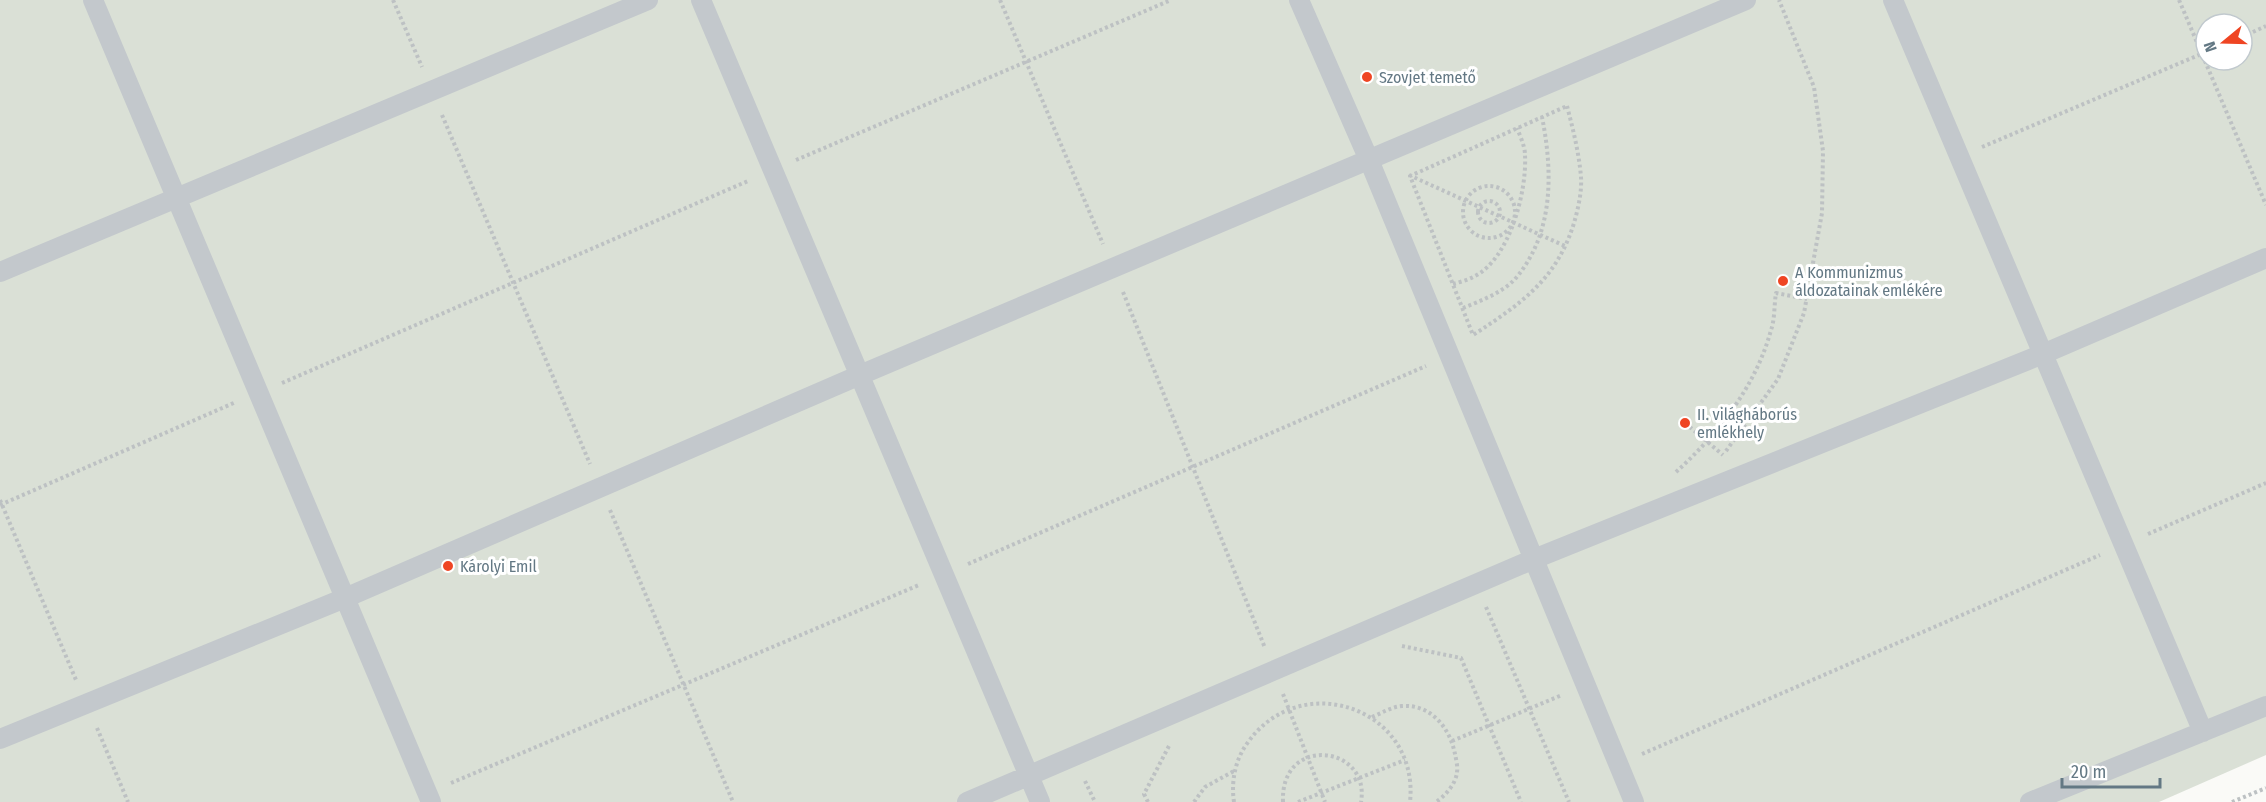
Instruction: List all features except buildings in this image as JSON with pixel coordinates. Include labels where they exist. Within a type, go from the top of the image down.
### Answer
[{"type":"lane","points":[[93,0],[431,802]]},
{"type":"lane","points":[[0,272],[648,0]]},
{"type":"lane","points":[[701,0],[1040,802]]},
{"type":"lane","points":[[1299,0],[1369,160],[1634,802]]},
{"type":"lane","points":[[0,739],[345,598],[860,375],[1746,0]]},
{"type":"lane","points":[[1893,0],[2203,732]]},
{"type":"lane","points":[[967,802],[1534,559],[2043,354],[2266,258]]},
{"type":"lane","points":[[2030,802],[2266,706]]},
{"type":"path","points":[[393,0],[733,802]]},
{"type":"path","points":[[1000,0],[1113,268],[1325,802]]},
{"type":"path","points":[[128,802],[1,503],[1171,0]]},
{"type":"path","points":[[1690,495],[1723,455],[1778,379],[1804,313],[1807,298],[1822,213],[1823,151],[1814,87],[1779,0]]},
{"type":"path","points":[[2179,0],[2194,32]]},
{"type":"path","points":[[1959,157],[2194,57]]},
{"type":"path","points":[[2212,72],[2266,206]]},
{"type":"path","points":[[1567,106],[1576,142],[1581,179],[1577,213],[1567,247],[1549,274],[1529,296],[1473,335],[1410,176],[1567,106]]},
{"type":"path","points":[[1463,308],[1489,297],[1514,280],[1528,259],[1540,234],[1547,208],[1550,179],[1548,148],[1542,117]]},
{"type":"path","points":[[1453,284],[1476,276],[1494,261],[1514,223],[1524,179],[1526,153],[1517,128]]},
{"type":"path","points":[[1369,160],[1410,176],[1567,247]]},
{"type":"path","points":[[1483,186],[1495,186],[1505,190],[1513,200],[1516,211],[1514,223],[1507,232],[1496,237],[1484,238],[1473,233],[1466,224],[1463,212],[1465,201],[1472,191],[1483,186]]},
{"type":"path","points":[[1486,201],[1495,203],[1500,211],[1499,216],[1496,220],[1486,223],[1479,217],[1479,207],[1486,201]]},
{"type":"path","points":[[1672,475],[1708,442],[1733,410],[1760,360],[1772,329],[1776,293],[1807,298]]},
{"type":"path","points":[[1685,423],[1723,455]]},
{"type":"path","points":[[1619,764],[2266,483]]},
{"type":"path","points":[[1483,601],[1569,802]]},
{"type":"path","points":[[1397,645],[1461,658],[1521,802]]},
{"type":"path","points":[[1452,741],[1586,685]]},
{"type":"path","points":[[1234,802],[1235,771],[1242,751],[1254,733],[1270,719],[1289,708],[1310,703],[1331,703],[1353,708],[1371,717],[1388,732],[1400,749],[1408,769],[1410,802]]},
{"type":"path","points":[[1371,717],[1403,706],[1420,708],[1435,715],[1452,741],[1457,773],[1450,788],[1436,802]]},
{"type":"path","points":[[1148,802],[1144,794],[1171,742]]},
{"type":"path","points":[[1283,802],[1282,789],[1295,765],[1308,757],[1321,754],[1334,756],[1347,762],[1362,786],[1361,802]]},
{"type":"path","points":[[1298,802],[1405,760]]},
{"type":"path","points":[[1194,802],[1205,787],[1235,771]]},
{"type":"path","points":[[1082,772],[1095,802]]},
{"type":"path","points":[[2232,802],[2266,788]]},
{"type":"shaded area","points":[[0,0],[2266,0],[2266,755],[2159,802],[0,802]]},
{"type":"place","name":"Szovjet temető","points":[[1367,77]]},
{"type":"place","name":"A Kommunizmus áldozatainak emlékére","points":[[1783,281]]},
{"type":"place","name":"II. világháborús emlékhely","points":[[1685,423]]},
{"type":"place","name":"Károlyi Emil","points":[[448,566]]}]
